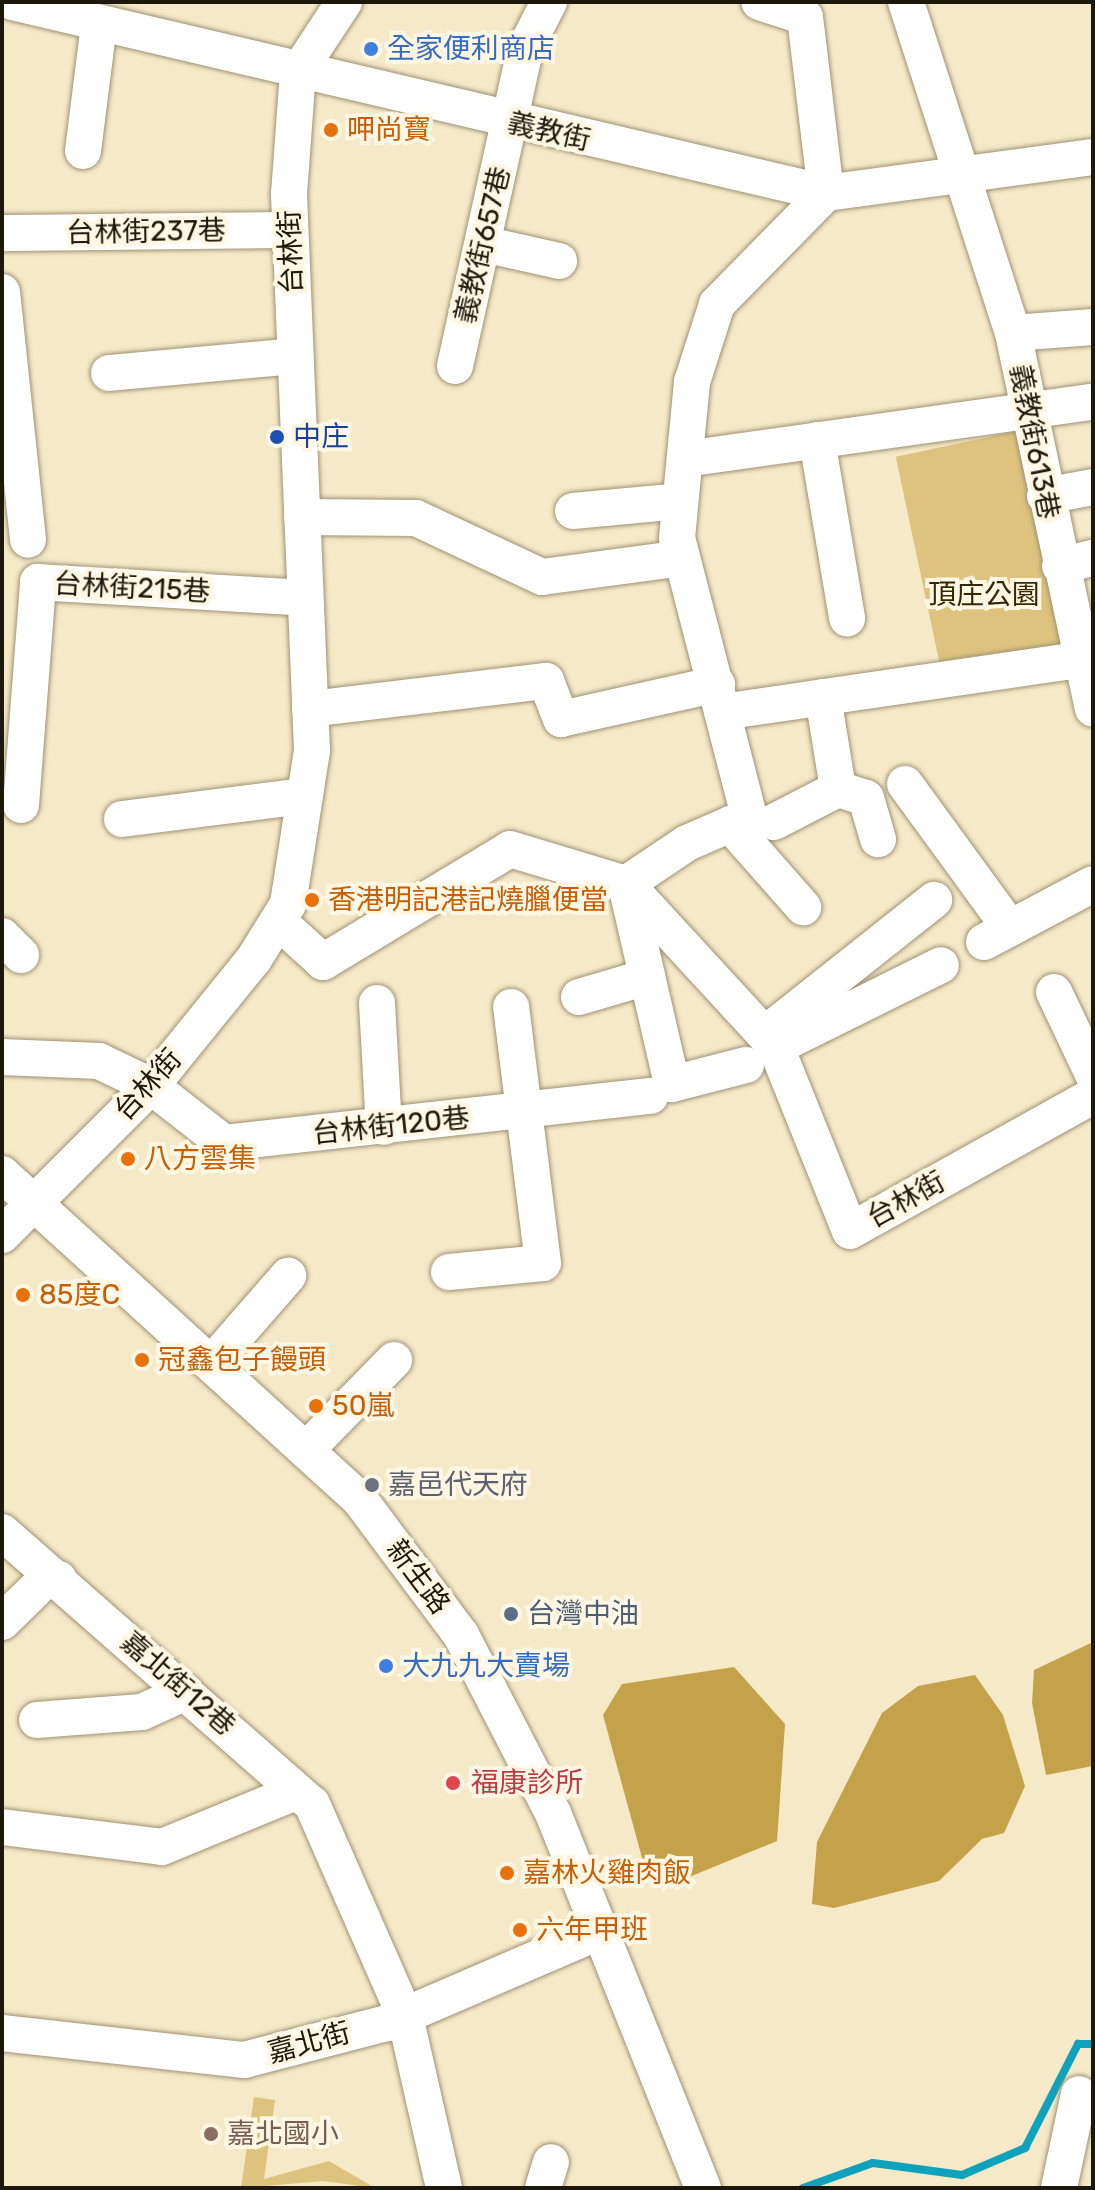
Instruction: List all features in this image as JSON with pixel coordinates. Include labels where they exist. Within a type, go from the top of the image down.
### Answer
[{"type":"street","name":"義教街","points":[[12,2],[511,123],[826,193],[1093,157]]},
{"type":"street","points":[[298,72],[344,2]]},
{"type":"street","name":"義教街657巷","points":[[455,366],[526,47],[549,2]]},
{"type":"street","points":[[278,921],[323,962],[510,849],[626,884],[749,816],[682,558],[680,501],[692,382],[717,304],[826,193],[805,17],[759,2]]},
{"type":"street","name":"義教街613巷","points":[[906,2],[968,176],[1013,333],[1045,496],[1076,562],[1093,709]]},
{"type":"street","points":[[83,151],[99,24]]},
{"type":"street","name":"台林街","points":[[2,1235],[151,1086],[288,904],[305,796],[310,709],[290,230],[298,72]]},
{"type":"street","name":"台林街237巷","points":[[2,233],[290,230]]},
{"type":"street","points":[[483,244],[559,261]]},
{"type":"street","points":[[2,292],[28,540]]},
{"type":"street","points":[[1013,333],[1093,327]]},
{"type":"street","points":[[109,373],[295,356]]},
{"type":"street","points":[[685,459],[1093,402]]},
{"type":"street","points":[[817,440],[847,618]]},
{"type":"street","points":[[1045,496],[1093,487]]},
{"type":"street","points":[[573,511],[680,501]]},
{"type":"street","points":[[302,517],[416,518],[542,577],[682,558]]},
{"type":"street","name":"台林街215巷","points":[[21,805],[38,582],[305,598]]},
{"type":"street","points":[[310,709],[546,681],[561,719],[720,698],[823,697],[1086,659]]},
{"type":"street","points":[[823,697],[838,789]]},
{"type":"street","points":[[905,784],[997,935],[1093,884]]},
{"type":"street","points":[[774,822],[838,789],[866,798],[878,839]]},
{"type":"street","points":[[122,819],[305,796]]},
{"type":"street","points":[[730,824],[803,907]]},
{"type":"street","points":[[626,884],[647,977],[661,1090]]},
{"type":"street","name":"台林街","points":[[626,884],[763,1049],[850,1231],[1093,1096]]},
{"type":"street","points":[[763,1049],[934,900]]},
{"type":"street","points":[[763,1049],[941,965]]},
{"type":"street","points":[[579,997],[647,977]]},
{"type":"street","points":[[1054,992],[1093,1074]]},
{"type":"street","points":[[377,1003],[384,1127]]},
{"type":"street","points":[[449,1272],[543,1263],[528,1113],[511,1007]]},
{"type":"street","name":"台林街120巷","points":[[2,1057],[99,1061],[151,1086],[224,1143],[528,1113],[661,1090],[763,1049]]},
{"type":"street","name":"新生路","points":[[2,1174],[38,1200],[360,1500],[461,1635],[553,1813],[598,1932],[703,2188]]},
{"type":"street","points":[[212,1363],[288,1276]]},
{"type":"street","points":[[306,1450],[394,1360]]},
{"type":"street","name":"嘉北街12巷","points":[[2,1532],[270,1762],[293,1793],[312,1804],[405,2016],[444,2188]]},
{"type":"street","points":[[2,1622],[43,1582],[59,1579]]},
{"type":"street","points":[[37,1720],[142,1712],[186,1692]]},
{"type":"street","points":[[2,1827],[162,1847],[293,1793]]},
{"type":"street","name":"嘉北街","points":[[2,2033],[244,2060],[405,2016],[598,1932]]},
{"type":"street","points":[[1059,2188],[1079,2094]]},
{"type":"green space","name":"頂庄公園","points":[[1017,431],[1064,651],[942,677],[896,457]]},
{"type":"green space","points":[[254,2097],[275,2100],[264,2179],[329,2161],[375,2188],[323,2181],[241,2188]]},
{"type":"shaded area","points":[[1093,1642],[1093,1766],[1046,1775],[1032,1703],[1034,1670]]},
{"type":"shaded area","points":[[734,1667],[785,1724],[777,1841],[665,1887],[647,1876],[603,1715],[622,1684]]},
{"type":"shaded area","points":[[975,1675],[1003,1715],[1025,1786],[1004,1833],[982,1839],[939,1881],[834,1908],[812,1904],[817,1842],[882,1713],[918,1686]]},
{"type":"waterway","points":[[803,2188],[873,2163],[962,2175],[1025,2148],[1078,2044],[1093,2044]]},
{"type":"place","name":"全家便利商店","points":[[371,49]]},
{"type":"place","name":"呷尚寶","points":[[331,130]]},
{"type":"place","name":"中庄","points":[[277,437]]},
{"type":"place","name":"香港明記港記燒臘便當","points":[[312,900]]},
{"type":"place","name":"八方雲集","points":[[128,1159]]},
{"type":"place","name":"85度C","points":[[23,1295]]},
{"type":"place","name":"冠鑫包子饅頭","points":[[142,1360]]},
{"type":"place","name":"50嵐","points":[[316,1406]]},
{"type":"place","name":"嘉邑代天府","points":[[372,1485]]},
{"type":"place","name":"台灣中油","points":[[511,1614]]},
{"type":"place","name":"大九九大賣場","points":[[386,1666]]},
{"type":"place","name":"福康診所","points":[[453,1783]]},
{"type":"place","name":"嘉林火雞肉飯","points":[[507,1873]]},
{"type":"place","name":"六年甲班","points":[[520,1930]]},
{"type":"place","name":"嘉北國小","points":[[211,2134]]}]
